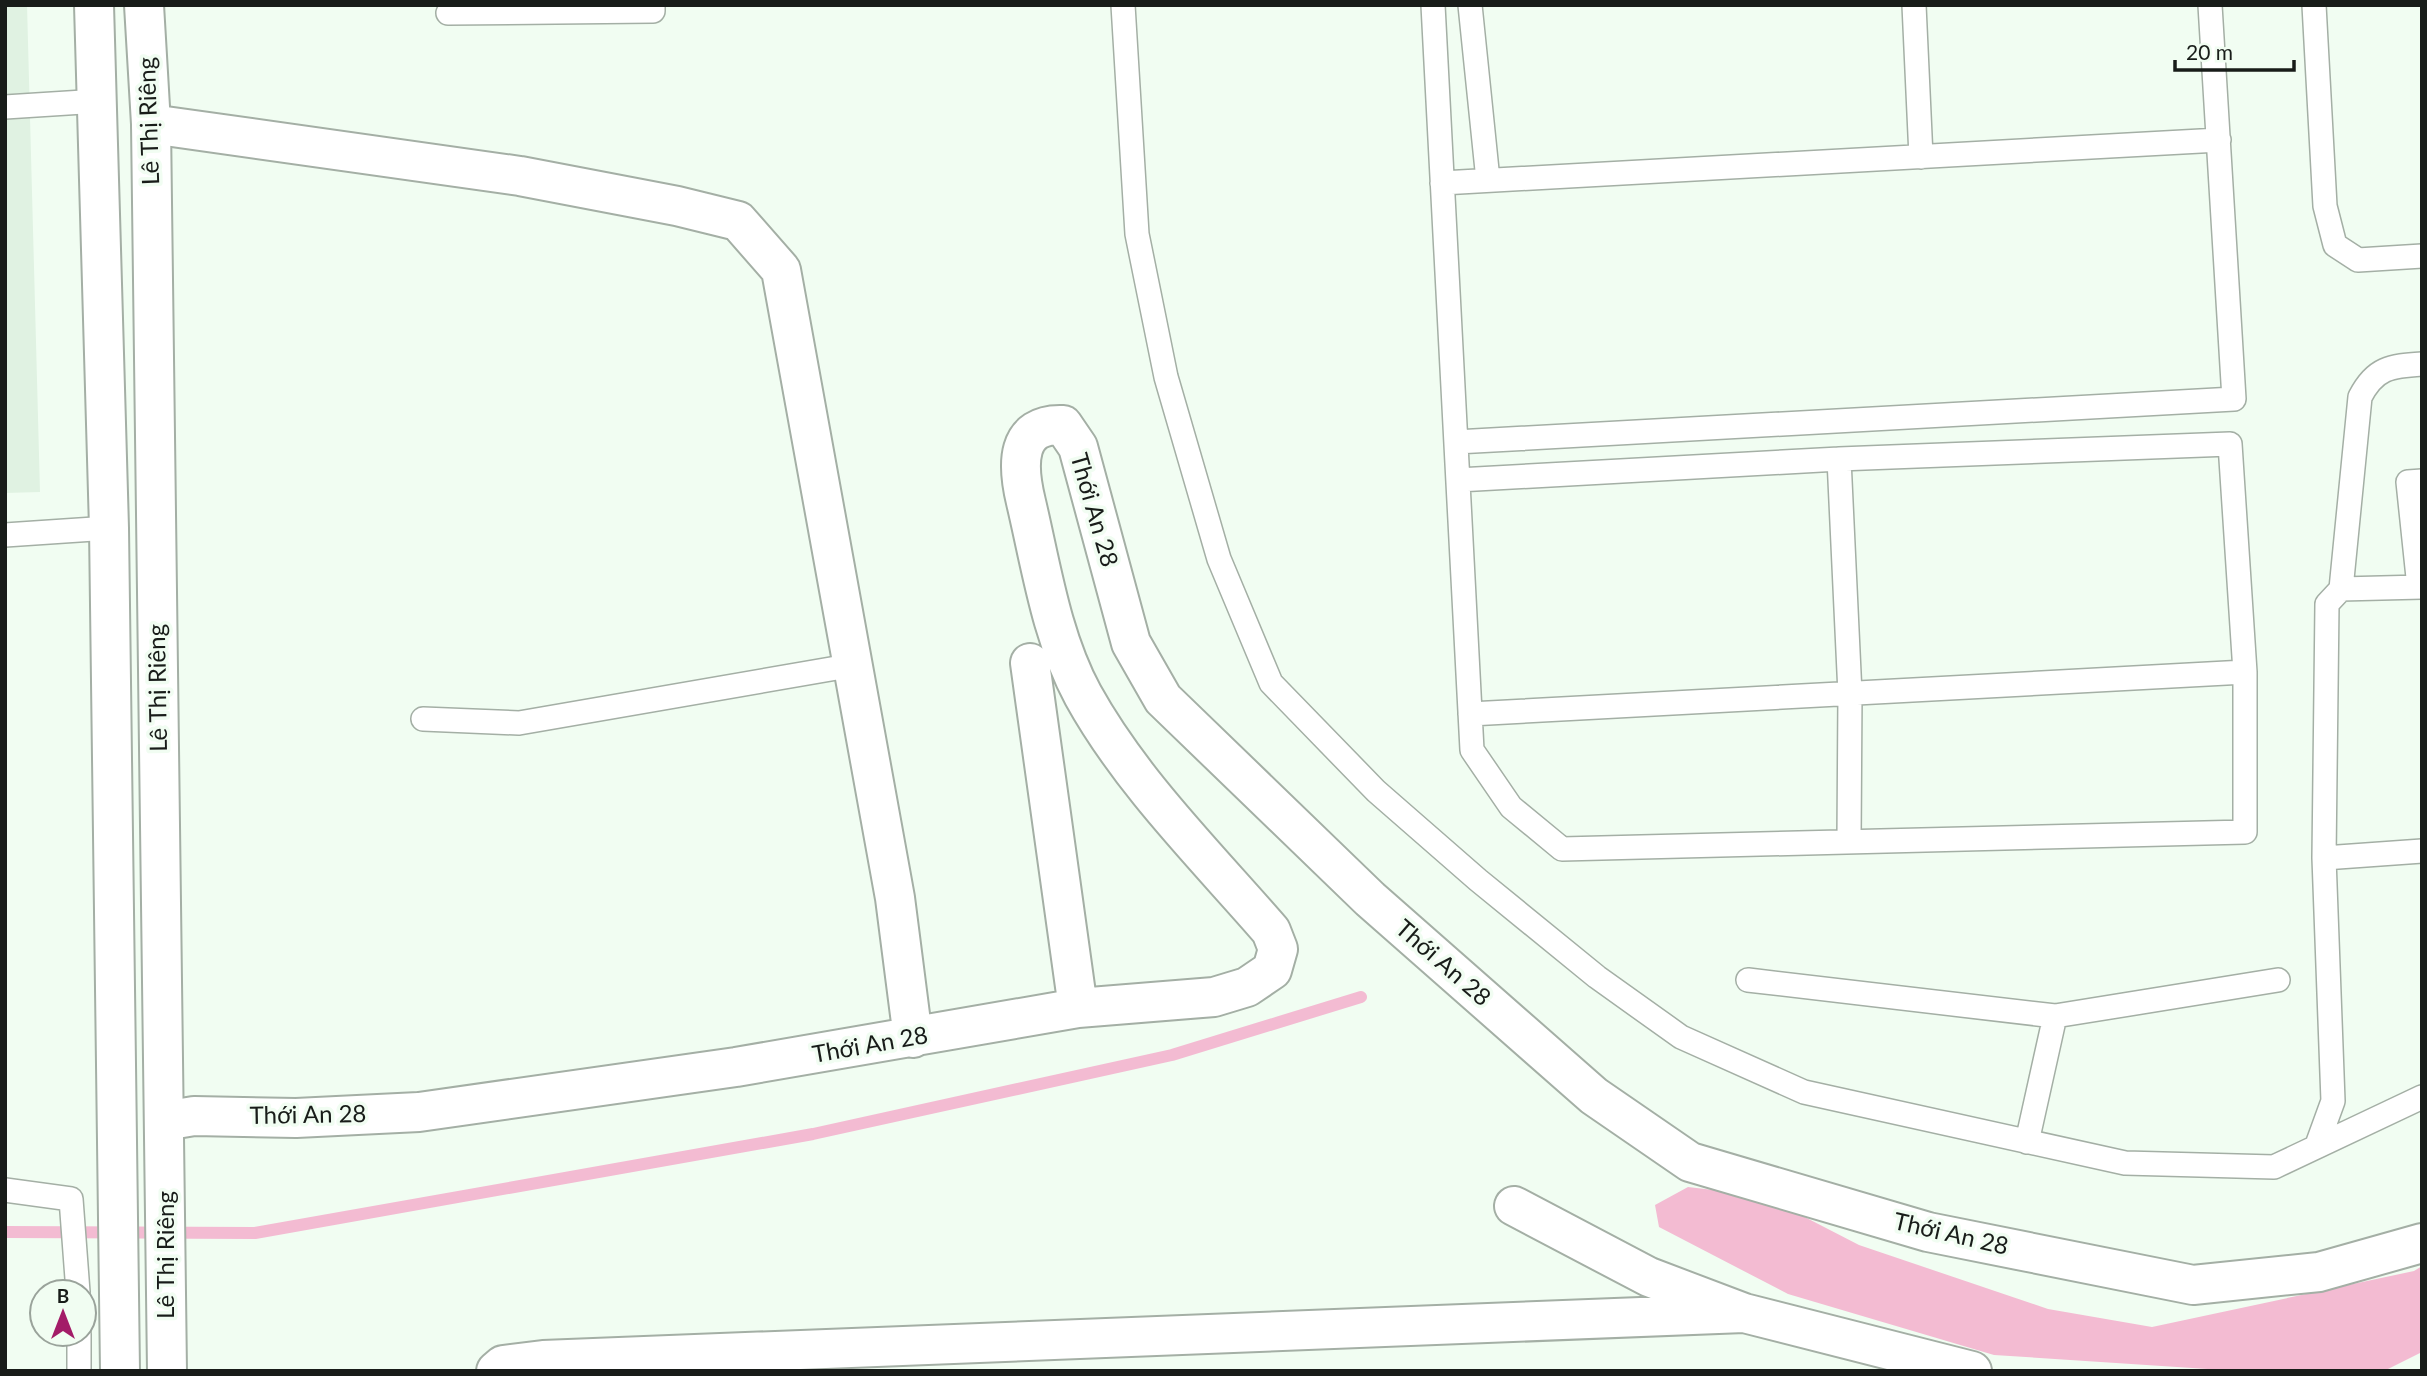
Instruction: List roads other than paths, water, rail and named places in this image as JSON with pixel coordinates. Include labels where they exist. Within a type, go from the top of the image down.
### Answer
[{"type":"street","name":"Lê Thị Riêng","points":[[94,5],[99,101],[109,528],[120,1371]]},
{"type":"street","name":"Lê Thị Riêng","points":[[144,5],[151,124],[167,1371]]},
{"type":"street","points":[[151,124],[520,176],[738,221],[781,270],[895,898],[913,1038]]},
{"type":"street","name":"Thới An 28","points":[[164,1121],[194,1116],[296,1118],[419,1112],[913,1038],[1078,1008],[1214,997],[1247,987],[1272,970],[1278,949],[1271,931],[1131,768],[1082,694],[1054,621],[1022,486],[1021,458],[1028,436],[1045,425],[1063,425],[1078,447],[1131,643],[1163,699],[1411,935],[1594,1096],[1690,1162],[1928,1231],[2193,1285],[2319,1272],[2422,1243]]},
{"type":"street","points":[[1030,663],[1078,1008]]},
{"type":"street","points":[[1514,1206],[1649,1277],[1744,1313],[1972,1371]]},
{"type":"street","points":[[496,1371],[503,1366],[543,1360],[1122,1355],[1744,1313]]},
{"type":"lane","points":[[448,13],[653,11],[653,5]]},
{"type":"lane","points":[[1123,5],[1137,234],[1166,377],[1219,559],[1271,682],[1376,791],[1427,835],[1597,977],[1681,1037],[1804,1092],[2125,1163],[2274,1167],[2422,1097]]},
{"type":"lane","points":[[1433,5],[1472,750],[1511,807],[1562,849],[2245,832],[2245,672],[2230,443],[1839,459],[1458,480]]},
{"type":"lane","points":[[1470,5],[1488,180]]},
{"type":"lane","points":[[1914,5],[1922,157]]},
{"type":"lane","points":[[1456,442],[2234,399],[2210,5]]},
{"type":"lane","points":[[2314,5],[2325,206],[2335,244],[2358,260],[2422,256]]},
{"type":"lane","points":[[5,107],[99,101]]},
{"type":"lane","points":[[1442,183],[2219,140]]},
{"type":"lane","points":[[2317,1146],[2333,1101],[2324,858],[2327,604],[2341,589],[2360,397],[2370,378],[2394,366],[2422,365]]},
{"type":"lane","points":[[1839,459],[1850,694],[1849,841]]},
{"type":"lane","points":[[2341,589],[2420,587],[2408,482],[2422,481]]},
{"type":"lane","points":[[5,535],[109,528]]},
{"type":"lane","points":[[423,719],[519,723],[854,666]]},
{"type":"lane","points":[[1470,714],[2245,672]]},
{"type":"lane","points":[[2324,858],[2422,851]]},
{"type":"lane","points":[[1748,980],[2054,1016],[2278,980]]},
{"type":"lane","points":[[2027,1142],[2054,1016]]},
{"type":"lane","points":[[5,1191],[71,1199],[77,1278]]},
{"type":"lane","points":[[79,1348],[79,1371]]},
{"type":"waterway","points":[[5,1232],[255,1233],[813,1134],[1172,1055],[1361,997]]}]
